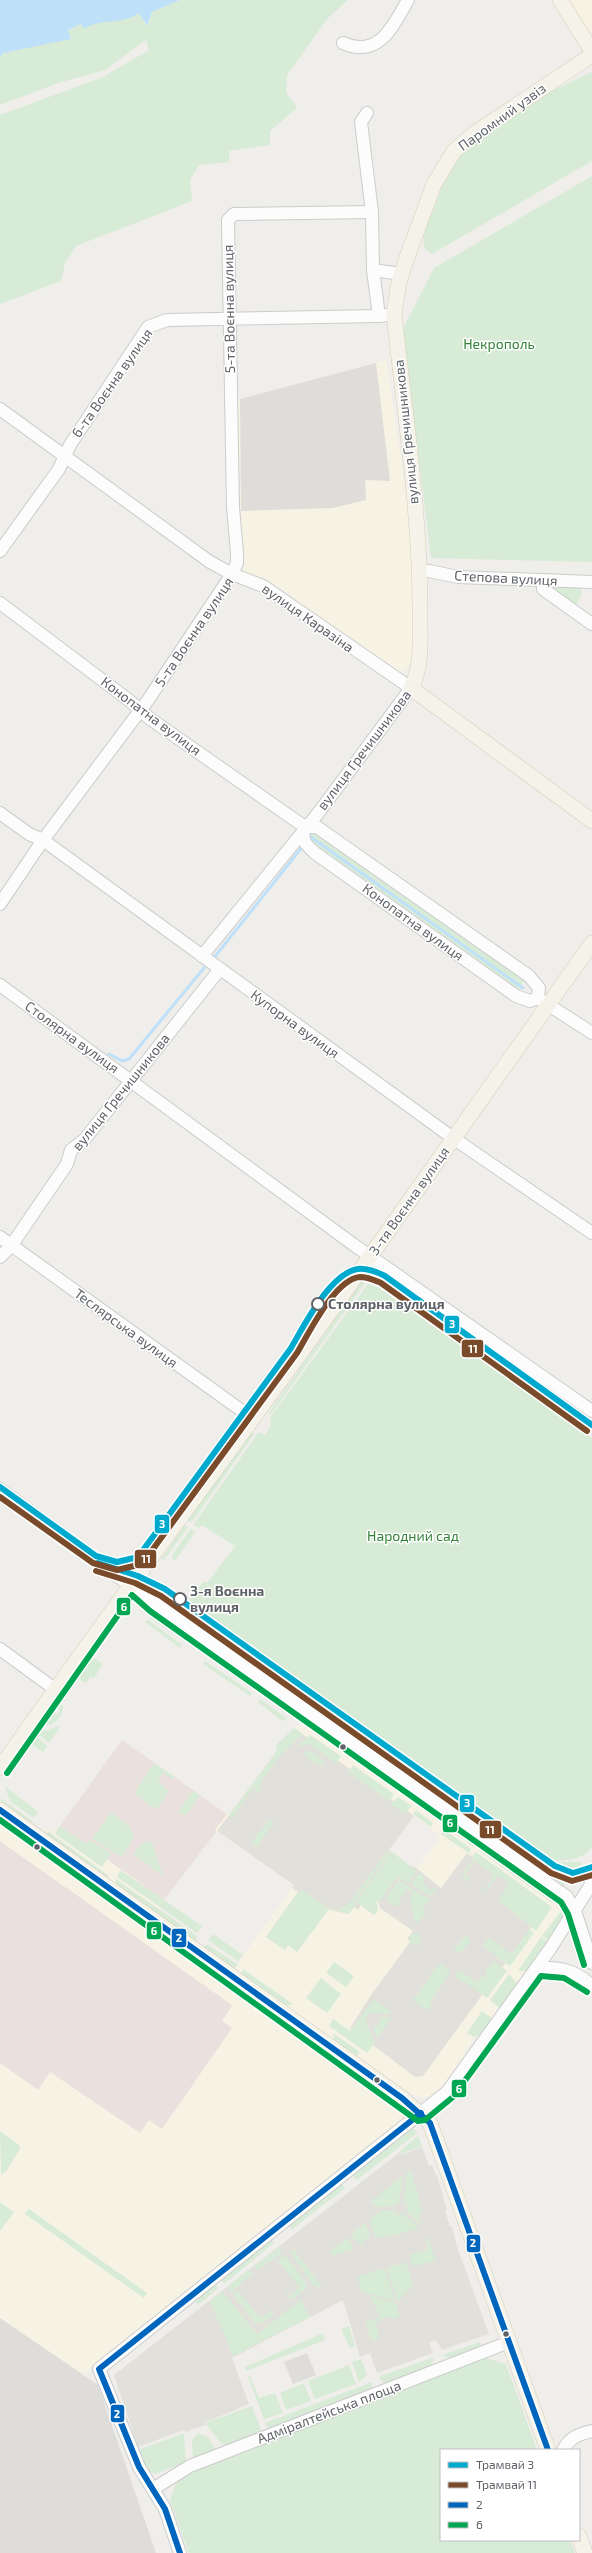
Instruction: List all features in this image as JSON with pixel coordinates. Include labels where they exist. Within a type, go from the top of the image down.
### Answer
[{"type":"main road","points":[[560,0],[592,51]]},
{"type":"main road","name":"Паромний узвіз","points":[[403,269],[434,184],[454,151],[475,133],[592,55]]},
{"type":"main road","name":"вулиця Гречишникова","points":[[403,269],[394,314],[421,572],[419,659],[416,678],[411,688]]},
{"type":"main road","name":"вулиця Каразіна","points":[[411,688],[592,821]]},
{"type":"main road","name":"3-тя Воєнна вулиця","points":[[0,1768],[130,1583],[370,1256],[453,1138],[544,1001],[592,943]]},
{"type":"main road","points":[[0,1810],[234,1976],[421,2113],[430,2122],[436,2135],[548,2449]]},
{"type":"main road","points":[[580,2539],[585,2553]]},
{"type":"street","points":[[343,43],[364,49],[377,43],[388,32],[408,0]]},
{"type":"street","points":[[366,113],[362,122],[372,212],[373,270],[379,316],[394,314]]},
{"type":"street","name":"5-та Воєнна вулиця","points":[[0,904],[43,840],[141,710],[232,574],[237,563],[234,507],[227,225],[231,216],[234,214],[372,212]]},
{"type":"street","points":[[373,270],[403,269]]},
{"type":"street","name":"6-та Воєнна вулиця","points":[[0,551],[59,469],[70,445],[148,327],[167,320],[379,316]]},
{"type":"street","name":"вулиця Каразіна","points":[[0,409],[51,448],[65,456],[210,562],[232,574],[263,586],[411,688]]},
{"type":"street","name":"Степова вулиця","points":[[421,572],[429,571],[458,577],[592,582]]},
{"type":"street","points":[[543,580],[543,589],[592,624]]},
{"type":"street","name":"Конопатна вулиця","points":[[0,602],[141,710],[305,827],[317,827],[529,976],[539,988],[544,1001],[530,1001],[516,996],[315,852],[304,843],[302,837],[305,827]]},
{"type":"street","name":"вулиця Гречишникова","points":[[202,956],[305,827],[319,812],[411,688]]},
{"type":"street","name":"Купорна вулиця","points":[[0,813],[30,834],[43,840],[453,1138],[592,1233]]},
{"type":"street","name":"вулиця Гречишникова","points":[[0,1258],[11,1246],[67,1164],[72,1150],[84,1140],[220,969]]},
{"type":"street","name":"Столярна вулиця","points":[[0,985],[370,1256],[592,1411]]},
{"type":"street","points":[[544,1001],[592,1033]]},
{"type":"street","name":"Теслярська вулиця","points":[[0,1237],[252,1418]]},
{"type":"street","points":[[0,1489],[130,1583],[155,1604],[567,1898],[575,1910],[592,1963]]},
{"type":"street","points":[[0,1649],[56,1690]]},
{"type":"street","points":[[180,2553],[165,2508],[139,2467],[99,2369],[448,2092],[537,1968],[592,1883]]},
{"type":"street","points":[[537,1968],[564,1969],[576,1974],[592,1986]]},
{"type":"street","name":"Адміралтейська площа","points":[[153,2489],[190,2466],[509,2342]]},
{"type":"street","points":[[564,2449],[568,2441],[576,2435],[592,2431]]},
{"type":"shaded area","points":[[565,0],[592,0],[592,33],[584,27]]},
{"type":"shaded area","points":[[386,360],[403,472],[415,583],[414,656],[406,670],[397,673],[303,608],[285,591],[241,571],[236,505],[234,401]]},
{"type":"shaded area","points":[[376,363],[390,481],[365,480],[366,500],[333,508],[241,511],[240,399]]},
{"type":"shaded area","points":[[305,1720],[358,1757],[356,1761],[394,1790],[398,1785],[566,1906],[567,1913],[483,2034],[474,2037],[465,2052],[466,2060],[441,2092],[433,2096],[419,2097],[408,2092],[234,1969],[294,1885],[217,1831],[189,1865],[155,1913],[46,1833],[49,1829],[55,1833],[122,1740],[229,1815],[294,1728]],"holes":[[[414,1816],[441,1835],[420,1865],[415,1867],[406,1864],[389,1850]]]},
{"type":"shaded area","points":[[294,1728],[414,1816],[389,1850],[406,1864],[415,1867],[441,1888],[467,1853],[545,1909],[423,2076],[415,2077],[350,2028],[371,1995],[410,1942],[407,1939],[413,1931],[380,1908],[378,1901],[376,1902],[378,1910],[374,1915],[361,1905],[358,1910],[354,1907],[348,1914],[328,1909],[297,1952],[288,1945],[285,1950],[266,1937],[298,1892],[292,1888],[294,1885],[217,1831]]},
{"type":"shaded area","points":[[122,1740],[227,1814],[215,1830],[216,1832],[164,1900],[60,1826]]},
{"type":"shaded area","points":[[0,1823],[402,2107],[405,2115],[404,2121],[83,2374],[0,2318]]},
{"type":"shaded area","points":[[0,1841],[232,2005],[222,2021],[232,2028],[162,2129],[149,2120],[140,2133],[50,2072],[38,2090],[0,2063]]},
{"type":"shaded area","points":[[422,2147],[429,2166],[432,2165],[438,2179],[447,2210],[445,2211],[450,2227],[452,2226],[456,2244],[489,2334],[442,2350],[436,2340],[429,2343],[433,2353],[377,2373],[370,2353],[360,2357],[343,2300],[232,2358],[249,2404],[204,2423],[205,2425],[186,2432],[184,2430],[138,2447],[114,2375],[400,2152],[401,2155]]},
{"type":"shaded area","points":[[0,2318],[98,2385],[156,2553],[0,2553]]},
{"type":"shaded area","points":[[307,2353],[316,2375],[293,2384],[284,2362]]},
{"type":"green space","points":[[180,0],[348,0],[328,18],[287,75],[286,92],[297,108],[270,131],[270,145],[229,151],[229,162],[199,165],[190,180],[192,201],[76,246],[65,263],[61,281],[0,304],[0,115],[103,77],[149,50],[146,40],[105,70],[58,83],[0,105],[0,57],[3,53],[70,39],[68,30],[81,24],[84,28],[96,23],[139,13],[143,15],[144,23],[148,25],[152,12]]},
{"type":"green space","points":[[592,72],[592,161],[432,254],[425,249],[423,238],[427,223],[451,167],[468,147],[500,121],[518,110],[556,89]]},
{"type":"green space","name":"Некрополь","points":[[592,176],[592,562],[431,558],[403,329],[434,268]]},
{"type":"green space","points":[[580,587],[582,593],[575,608],[549,588]]},
{"type":"green space","points":[[315,829],[525,979],[516,993],[316,850],[305,830]]},
{"type":"green space","points":[[362,1281],[365,1283],[272,1413],[268,1414]]},
{"type":"green space","name":"Народний сад","points":[[368,1284],[379,1288],[592,1438],[592,1847],[579,1857],[554,1860],[529,1855],[359,1733],[364,1725],[362,1724],[357,1732],[202,1623],[205,1619],[199,1615],[202,1610],[189,1600],[204,1581],[207,1583],[235,1546],[202,1525],[199,1528],[194,1525],[195,1522],[259,1432],[265,1435],[271,1426],[270,1418]]},
{"type":"green space","points":[[250,1433],[255,1433],[191,1523],[188,1520]]},
{"type":"green space","points":[[184,1526],[188,1527],[164,1560],[162,1558]]},
{"type":"green space","points":[[191,1529],[195,1532],[175,1561],[172,1558],[173,1554]]},
{"type":"green space","points":[[154,1611],[188,1635],[183,1640],[149,1617]]},
{"type":"green space","points":[[148,1620],[182,1645],[180,1648],[146,1623]]},
{"type":"green space","points":[[201,1625],[352,1733],[350,1735],[199,1627]]},
{"type":"green space","points":[[206,1649],[259,1686],[255,1691],[203,1654]]},
{"type":"green space","points":[[94,1658],[103,1664],[94,1678],[90,1677],[86,1683],[77,1678],[91,1660]]},
{"type":"green space","points":[[205,1661],[252,1693],[250,1696],[203,1664]]},
{"type":"green space","points":[[261,1688],[292,1710],[290,1716],[258,1693]]},
{"type":"green space","points":[[260,1699],[288,1719],[282,1721],[258,1702]]},
{"type":"green space","points":[[59,1702],[63,1706],[60,1717],[54,1723],[43,1726],[52,1711],[57,1715],[60,1711],[56,1707]]},
{"type":"green space","points":[[58,1726],[60,1727],[49,1743],[38,1734],[42,1730],[47,1731]]},
{"type":"green space","points":[[294,1728],[303,1734],[269,1769],[260,1783],[261,1793],[253,1788],[232,1818],[229,1816],[277,1751],[276,1745]]},
{"type":"green space","points":[[320,1730],[346,1749],[343,1753],[313,1732]]},
{"type":"green space","points":[[310,1735],[341,1756],[336,1763],[309,1744],[300,1747],[298,1745]]},
{"type":"green space","points":[[36,1736],[47,1746],[43,1752],[31,1744]]},
{"type":"green space","points":[[362,1740],[565,1884],[563,1887],[361,1742]]},
{"type":"green space","points":[[308,1751],[316,1754],[325,1763],[322,1766],[311,1761],[303,1752]]},
{"type":"green space","points":[[154,1763],[175,1777],[173,1779],[163,1773],[158,1782],[169,1791],[158,1808],[155,1809],[134,1793]]},
{"type":"green space","points":[[353,1765],[394,1794],[389,1801],[348,1772]]},
{"type":"green space","points":[[5,1786],[38,1812],[34,1818],[10,1801]]},
{"type":"green space","points":[[193,1791],[200,1795],[186,1815],[183,1815],[178,1811]]},
{"type":"green space","points":[[398,1797],[412,1806],[404,1813],[391,1805]]},
{"type":"green space","points":[[2,1799],[32,1821],[29,1823],[0,1803]]},
{"type":"green space","points":[[425,1805],[439,1814],[436,1819],[419,1807]]},
{"type":"green space","points":[[416,1810],[433,1823],[431,1827],[413,1814]]},
{"type":"green space","points":[[111,1812],[129,1826],[134,1837],[122,1857],[92,1839]]},
{"type":"green space","points":[[269,1820],[274,1823],[257,1847],[251,1843]]},
{"type":"green space","points":[[453,1824],[475,1840],[473,1847],[447,1827]]},
{"type":"green space","points":[[60,1826],[86,1844],[89,1840],[111,1853],[102,1867],[55,1834]]},
{"type":"green space","points":[[444,1829],[471,1849],[469,1853],[441,1834]]},
{"type":"green space","points":[[48,1831],[109,1876],[106,1878],[46,1835]]},
{"type":"green space","points":[[149,1841],[152,1843],[163,1876],[133,1854],[141,1844]]},
{"type":"green space","points":[[482,1847],[557,1899],[554,1904],[478,1850]]},
{"type":"green space","points":[[388,1850],[390,1852],[355,1901],[357,1905],[351,1901]]},
{"type":"green space","points":[[392,1852],[417,1871],[408,1883],[397,1877],[381,1900],[376,1901],[378,1910],[374,1915],[356,1902]]},
{"type":"green space","points":[[476,1852],[552,1907],[536,1931],[498,1900],[509,1883],[498,1876],[485,1893],[480,1889],[485,1890],[489,1882],[491,1883],[493,1880],[491,1878],[493,1875],[475,1861],[465,1875],[470,1879],[468,1881],[461,1876],[474,1858],[472,1856]]},
{"type":"green space","points":[[538,1862],[582,1862],[568,1882]]},
{"type":"green space","points":[[120,1870],[199,1924],[203,1925],[197,1933],[117,1877]]},
{"type":"green space","points":[[419,1873],[425,1877],[422,1883],[431,1890],[433,1887],[436,1890],[431,1896],[411,1884]]},
{"type":"green space","points":[[116,1879],[197,1936],[196,1942],[116,1886]]},
{"type":"green space","points":[[399,1880],[423,1896],[430,1898],[423,1908],[426,1912],[418,1923],[415,1921],[410,1899],[414,1893],[407,1889],[399,1900],[401,1902],[395,1907],[385,1899]]},
{"type":"green space","points":[[302,1890],[329,1909],[297,1952],[288,1945],[285,1950],[266,1937],[298,1892]]},
{"type":"green space","points":[[351,1902],[356,1905],[349,1914],[329,1908],[340,1909]]},
{"type":"green space","points":[[565,1905],[567,1913],[548,1940],[542,1936]]},
{"type":"green space","points":[[529,1929],[534,1933],[509,1966],[483,1946],[488,1937],[512,1954]]},
{"type":"green space","points":[[413,1933],[417,1933],[421,1939],[417,1945],[413,1945],[409,1941],[409,1937]]},
{"type":"green space","points":[[213,1934],[241,1954],[244,1953],[238,1961],[208,1940]]},
{"type":"green space","points":[[466,1935],[471,1941],[462,1952],[453,1951]]},
{"type":"green space","points":[[541,1937],[547,1941],[527,1971],[518,1971]]},
{"type":"green space","points":[[207,1944],[238,1965],[234,1969],[204,1948]]},
{"type":"green space","points":[[334,1962],[354,1976],[346,1987],[326,1973]]},
{"type":"green space","points":[[494,1962],[507,1971],[487,1998],[455,1976],[459,1970],[478,1983],[482,1976],[485,1977],[486,1971]]},
{"type":"green space","points":[[440,1963],[451,1972],[430,2002],[432,2004],[427,2011],[413,2000]]},
{"type":"green space","points":[[243,1969],[293,2004],[286,2006],[242,1974]]},
{"type":"green space","points":[[509,1974],[518,1985],[501,2009],[490,2000]]},
{"type":"green space","points":[[321,1978],[341,1994],[327,2013],[306,1998]]},
{"type":"green space","points":[[374,1999],[391,2012],[389,2014],[372,2013],[367,2016],[366,2023],[375,2042],[367,2053],[329,2026],[333,2019],[350,2031]]},
{"type":"green space","points":[[482,2011],[494,2020],[483,2034],[474,2037],[467,2033]]},
{"type":"green space","points":[[392,2017],[377,2038],[373,2027],[379,2025],[380,2018]]},
{"type":"green space","points":[[333,2033],[360,2052],[357,2056],[334,2040]]},
{"type":"green space","points":[[413,2128],[417,2133],[357,2180],[352,2175]]},
{"type":"green space","points":[[0,2131],[19,2145],[20,2149],[7,2170],[1,2175]]},
{"type":"green space","points":[[418,2136],[422,2146],[401,2154],[400,2151]]},
{"type":"green space","points":[[411,2171],[423,2212],[419,2214],[421,2225],[407,2212],[407,2205],[403,2201],[407,2180],[406,2173]]},
{"type":"green space","points":[[401,2177],[403,2180],[399,2201],[393,2206],[376,2207],[371,2201]]},
{"type":"green space","points":[[342,2184],[345,2188],[291,2230],[290,2224]]},
{"type":"green space","points":[[0,2202],[14,2212],[0,2231]]},
{"type":"green space","points":[[29,2209],[147,2293],[144,2298],[25,2214]]},
{"type":"green space","points":[[381,2210],[393,2210],[397,2215],[404,2214],[420,2228],[388,2237],[376,2238],[369,2220]]},
{"type":"green space","points":[[365,2223],[371,2237],[361,2242],[364,2246],[362,2246],[350,2235]]},
{"type":"green space","points":[[425,2236],[427,2236],[436,2260],[413,2267],[409,2255],[429,2249]]},
{"type":"green space","points":[[348,2237],[353,2249],[332,2256],[329,2252]]},
{"type":"green space","points":[[270,2240],[275,2242],[224,2284],[221,2279]]},
{"type":"green space","points":[[279,2247],[283,2253],[257,2270],[254,2266]]},
{"type":"green space","points":[[293,2249],[323,2288],[314,2286],[290,2252]]},
{"type":"green space","points":[[285,2255],[307,2284],[306,2289],[291,2300],[284,2292],[285,2291],[290,2296],[300,2287],[278,2261]]},
{"type":"green space","points":[[406,2262],[413,2284],[398,2302],[387,2268]]},
{"type":"green space","points":[[249,2269],[253,2274],[231,2292],[227,2287]]},
{"type":"green space","points":[[380,2269],[385,2269],[395,2300],[362,2292],[357,2277]]},
{"type":"green space","points":[[215,2283],[218,2288],[197,2306],[195,2299]]},
{"type":"green space","points":[[222,2291],[257,2334],[301,2300],[310,2317],[233,2356],[210,2301]]},
{"type":"green space","points":[[238,2291],[261,2318],[272,2309],[273,2315],[262,2323],[255,2323],[233,2295]]},
{"type":"green space","points":[[370,2296],[396,2302],[400,2316],[392,2320],[391,2316],[375,2323],[380,2338],[372,2341],[365,2322],[380,2317]]},
{"type":"green space","points":[[349,2326],[355,2346],[350,2348],[341,2329]]},
{"type":"green space","points":[[323,2333],[325,2340],[246,2371],[245,2367]]},
{"type":"green space","points":[[480,2342],[481,2346],[449,2358],[442,2355]]},
{"type":"green space","points":[[434,2357],[432,2365],[385,2384],[378,2377]]},
{"type":"green space","points":[[484,2357],[506,2364],[537,2449],[440,2449],[440,2541],[570,2541],[575,2553],[189,2553],[170,2500],[176,2483],[187,2474]]},
{"type":"green space","points":[[361,2359],[367,2375],[359,2382],[352,2362]]},
{"type":"green space","points":[[349,2365],[356,2384],[315,2399],[308,2381]]},
{"type":"green space","points":[[250,2376],[259,2398],[275,2393],[283,2413],[264,2419],[248,2377]]},
{"type":"green space","points":[[372,2382],[373,2389],[268,2429],[265,2423]]},
{"type":"green space","points":[[304,2383],[311,2401],[286,2410],[280,2393]]},
{"type":"green space","points":[[252,2406],[261,2430],[259,2433],[226,2446],[220,2442],[205,2423]]},
{"type":"green space","points":[[184,2433],[186,2462],[155,2474],[145,2469],[138,2450]]},
{"type":"green space","points":[[198,2433],[208,2437],[216,2450],[193,2459],[192,2440]]},
{"type":"water","points":[[0,0],[180,0],[152,12],[147,26],[139,13],[133,17],[97,24],[84,29],[81,24],[68,30],[71,39],[3,53],[0,57]]},
{"type":"waterway","points":[[308,839],[311,837],[523,988]]},
{"type":"waterway","points":[[213,959],[303,846]]},
{"type":"waterway","points":[[109,1054],[122,1061],[129,1059],[204,968]]},
{"type":"tram line","name":"3","points":[[0,1487],[96,1556],[117,1562],[138,1557],[291,1348],[311,1314],[328,1290],[338,1280],[348,1273],[358,1269],[369,1270],[385,1276],[592,1425]]},
{"type":"tram line","name":"11","points":[[0,1497],[93,1563],[117,1570],[142,1564],[297,1353],[332,1297],[341,1287],[351,1280],[360,1277],[368,1278],[381,1283],[587,1431]]},
{"type":"tram line","points":[[150,1543],[147,1557],[148,1569],[154,1579],[165,1589]]},
{"type":"tram line","name":"3","points":[[98,1563],[138,1576],[165,1589],[555,1866],[573,1873],[592,1867]]},
{"type":"tram line","name":"11","points":[[96,1571],[135,1583],[161,1596],[551,1873],[572,1881],[592,1875]]},
{"type":"transit line","name":"6","points":[[7,1773],[132,1595],[150,1611],[561,1902],[568,1914],[584,1965]]},
{"type":"transit line","name":"2","points":[[0,1810],[402,2098],[430,2123],[548,2449]]},
{"type":"transit line","name":"6","points":[[0,1820],[418,2121],[425,2120],[453,2097],[541,1976],[564,1978],[587,1992]]},
{"type":"transit line","name":"2","points":[[180,2553],[165,2509],[139,2467],[99,2369],[421,2113]]},
{"type":"place","name":"Столярна вулиця","points":[[318,1304]]},
{"type":"place","name":"3-я Воєнна вулиця","points":[[180,1599]]}]
